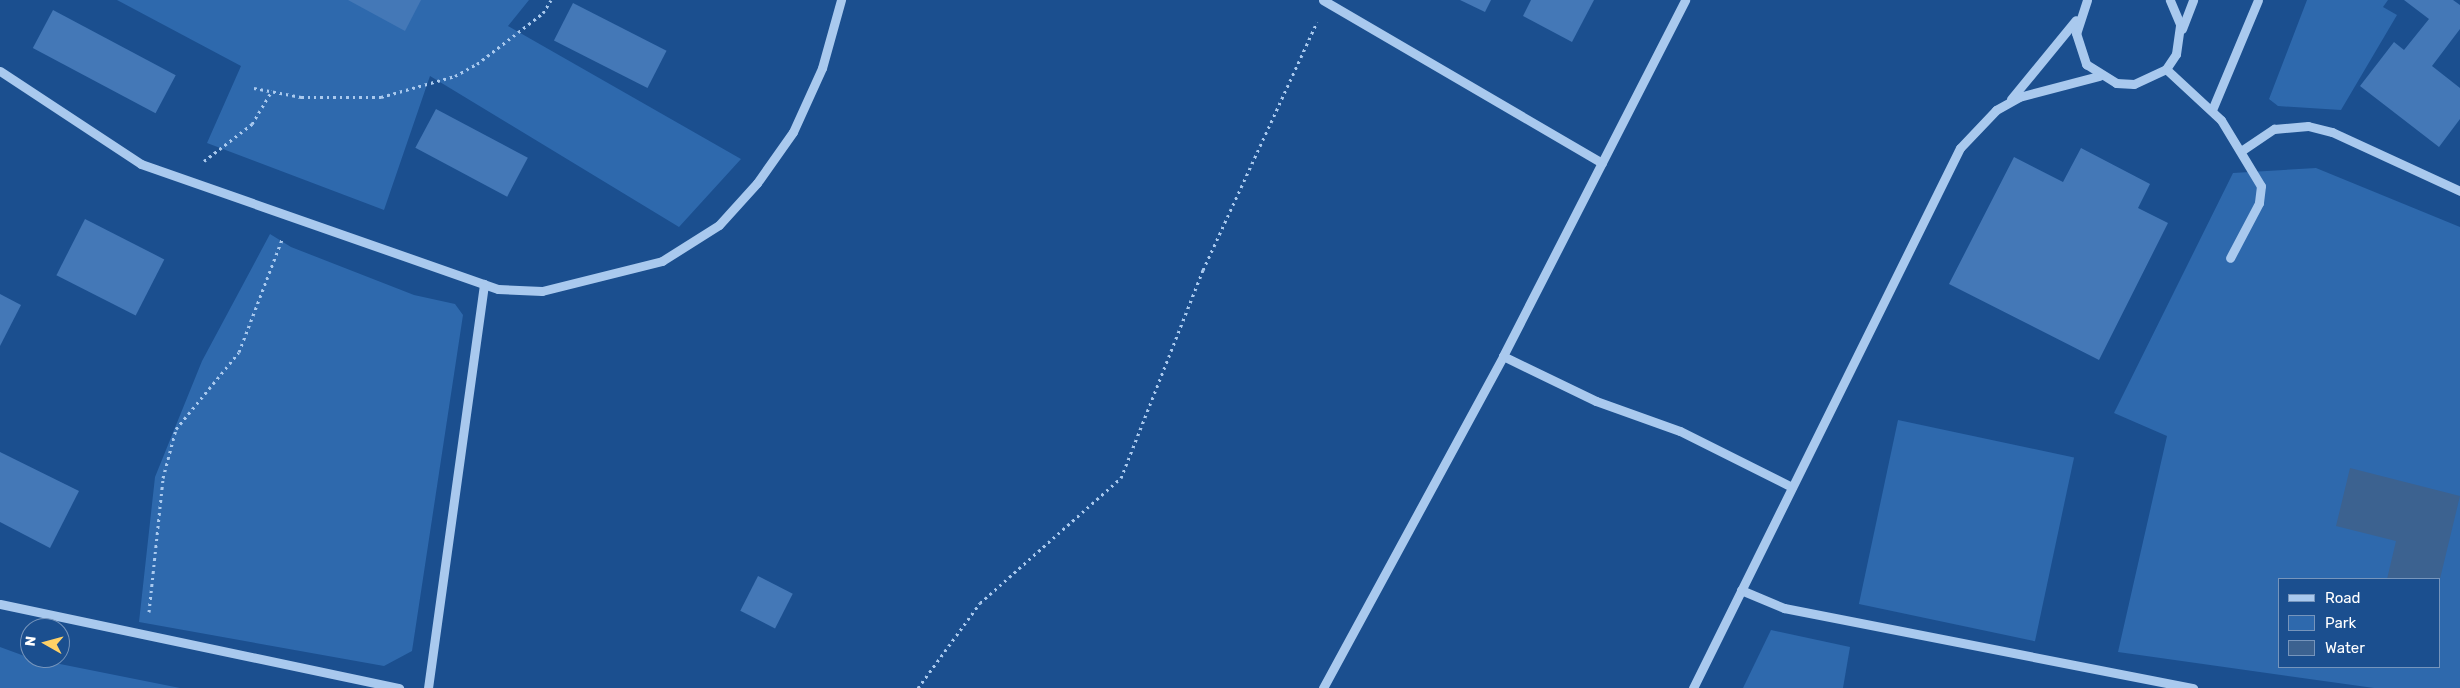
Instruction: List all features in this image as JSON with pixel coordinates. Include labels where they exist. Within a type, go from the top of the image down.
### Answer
[{"type":"street","points":[[0,70],[141,164],[180,180],[484,284],[542,291],[598,280],[662,262],[719,225],[757,184],[793,132],[822,68],[841,0]]},
{"type":"street","points":[[1323,688],[1503,356],[1685,0]]},
{"type":"street","points":[[1693,688],[1960,148],[2006,104],[2078,18],[2087,0]]},
{"type":"street","points":[[2170,0],[2181,31]]},
{"type":"street","points":[[2006,104],[2055,85],[2099,76],[2134,84],[2166,69],[2176,54],[2181,31],[2193,0]]},
{"type":"street","points":[[2212,110],[2258,0]]},
{"type":"street","points":[[1325,1],[1602,163]]},
{"type":"street","points":[[2078,18],[2078,49],[2099,76]]},
{"type":"street","points":[[2166,69],[2212,110],[2241,151],[2261,186],[2259,203],[2230,258]]},
{"type":"street","points":[[2241,151],[2274,128],[2308,126],[2332,132],[2460,191]]},
{"type":"street","points":[[428,688],[484,284]]},
{"type":"street","points":[[1503,356],[1596,401],[1680,431],[1792,487]]},
{"type":"street","points":[[1741,590],[1784,608],[2193,688]]},
{"type":"street","points":[[0,604],[399,688]]},
{"type":"path","points":[[254,88],[301,97],[381,97],[455,76],[477,64],[543,13],[552,0]]},
{"type":"path","points":[[918,688],[980,603],[1121,478],[1203,270],[1325,1]]},
{"type":"path","points":[[180,180],[252,124],[272,91]]},
{"type":"path","points":[[146,635],[163,478],[176,428],[239,352],[290,218]]},
{"type":"green space","points":[[117,0],[529,0],[508,26],[741,159],[679,227],[430,76],[384,210],[207,143],[241,66]]},
{"type":"green space","points":[[2307,0],[2388,0],[2383,7],[2397,15],[2341,110],[2278,106],[2269,99]]},
{"type":"green space","points":[[2316,168],[2460,227],[2460,688],[2374,688],[2118,652],[2167,436],[2114,413],[2233,173]]},
{"type":"green space","points":[[270,234],[291,247],[414,295],[455,304],[463,315],[412,651],[384,666],[139,622],[155,477],[202,361]]},
{"type":"green space","points":[[1898,420],[2074,457],[2035,641],[1859,604]]},
{"type":"green space","points":[[1771,630],[1850,647],[1843,688],[1743,688]]},
{"type":"green space","points":[[0,647],[20,654],[20,668],[70,668],[70,666],[180,688],[0,688]]},
{"type":"water","points":[[2350,468],[2460,496],[2440,579],[2387,578],[2396,541],[2336,526]]},
{"type":"building","points":[[348,0],[421,0],[405,31]]},
{"type":"building","points":[[1460,0],[1491,0],[1485,12]]},
{"type":"building","points":[[1531,0],[1594,0],[1572,42],[1523,16]]},
{"type":"building","points":[[2404,0],[2453,0],[2460,5],[2460,29],[2432,66],[2460,88],[2460,119],[2439,147],[2360,86],[2394,42],[2404,50],[2429,19]]},
{"type":"building","points":[[573,3],[667,51],[647,88],[554,40]]},
{"type":"building","points":[[53,10],[176,75],[156,113],[33,48]]},
{"type":"building","points":[[436,109],[528,158],[507,197],[415,148]]},
{"type":"building","points":[[2081,148],[2150,184],[2138,208],[2168,223],[2099,360],[1949,284],[2014,157],[2063,182]]},
{"type":"building","points":[[85,219],[164,259],[136,316],[56,275]]},
{"type":"building","points":[[0,294],[21,305],[0,346]]},
{"type":"building","points":[[0,452],[79,491],[50,548],[0,522]]},
{"type":"building","points":[[758,576],[793,594],[775,628],[740,611]]}]
